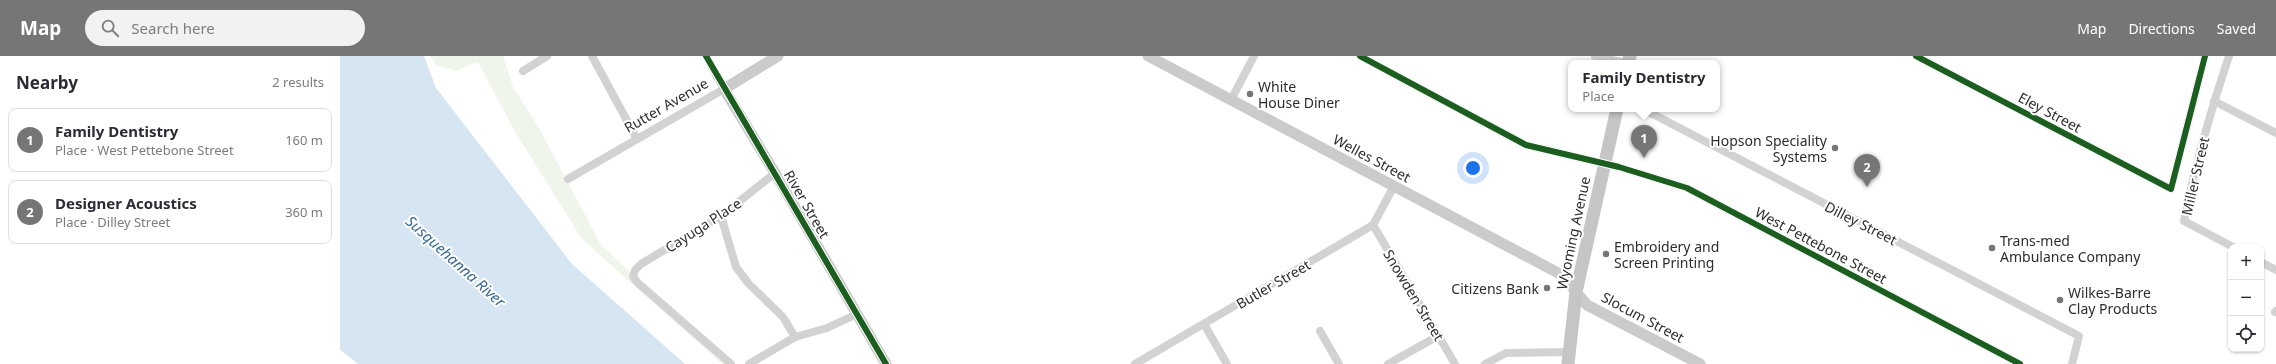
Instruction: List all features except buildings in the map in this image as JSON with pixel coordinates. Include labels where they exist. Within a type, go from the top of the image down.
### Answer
[{"type":"main road","name":"Wyoming Avenue","points":[[1568,358],[1576,292],[1616,112]]},
{"type":"street","points":[[523,71],[548,56]]},
{"type":"street","points":[[592,56],[637,139]]},
{"type":"street","name":"River Street","points":[[706,56],[724,89],[776,173],[886,364]]},
{"type":"street","name":"Rutter Avenue","points":[[568,179],[778,56]]},
{"type":"street","name":"Welles Street","points":[[1148,56],[1562,275],[1576,292]]},
{"type":"street","points":[[1231,100],[1254,56]]},
{"type":"street","name":"West Pettebone Street","points":[[1360,56],[1521,143],[1605,164],[1687,188],[2020,364]]},
{"type":"street","points":[[1595,56],[1612,60]]},
{"type":"street","name":"Eley Street","points":[[1916,56],[2171,189],[2205,56]]},
{"type":"street","points":[[2229,56],[2214,101],[2276,134]]},
{"type":"street","name":"Miller Street","points":[[2214,101],[2191,185],[2184,221],[2228,244]]},
{"type":"street","name":"Dilley Street","points":[[1649,112],[2079,336],[2072,364]]},
{"type":"street","name":"Cayuga Place","points":[[731,364],[633,277],[635,270],[640,264],[721,216],[776,173]]},
{"type":"street","points":[[1373,225],[1394,186]]},
{"type":"street","points":[[721,216],[736,266],[748,284],[783,317],[795,337]]},
{"type":"street","name":"Butler Street","points":[[1135,364],[1373,225]]},
{"type":"street","name":"Snowden Street","points":[[1373,225],[1455,364]]},
{"type":"street","points":[[2264,264],[2276,270]]},
{"type":"street","name":"Slocum Street","points":[[1576,292],[1587,305],[1700,364]]},
{"type":"street","points":[[748,364],[795,337],[827,328],[857,314]]},
{"type":"street","points":[[1204,324],[1227,364]]},
{"type":"street","points":[[1320,331],[1339,364]]},
{"type":"street","points":[[1388,364],[1438,336]]},
{"type":"street","points":[[1485,364],[1506,352],[1568,358]]},
{"type":"shaded area","points":[[430,56],[503,56],[513,87],[539,128],[601,245],[728,364],[722,364],[582,239],[514,130],[478,62],[456,71],[436,65]]},
{"type":"water","name":"Susquehanna River","points":[[340,56],[424,56],[436,88],[572,264],[685,364],[358,364],[340,350]]},
{"type":"cycle path","points":[[706,56],[886,364]]},
{"type":"cycle path","points":[[1360,56],[1526,145],[1619,167],[1687,188],[2020,364]]},
{"type":"cycle path","points":[[1916,56],[2171,189],[2205,56]]},
{"type":"place","name":"White House Diner","points":[[1250,94]]},
{"type":"place","name":"Hopson Speciality Systems","points":[[1835,148]]},
{"type":"place","name":"Family Dentistry","points":[[1644,158]]},
{"type":"place","name":"Designer Acoustics","points":[[1867,187]]},
{"type":"place","name":"Trans-med Ambulance Company","points":[[1992,248]]},
{"type":"place","name":"Embroidery and Screen Printing","points":[[1606,254]]},
{"type":"place","name":"Citizens Bank","points":[[1547,288]]},
{"type":"place","name":"Wilkes-Barre Clay Products","points":[[2060,300]]}]
